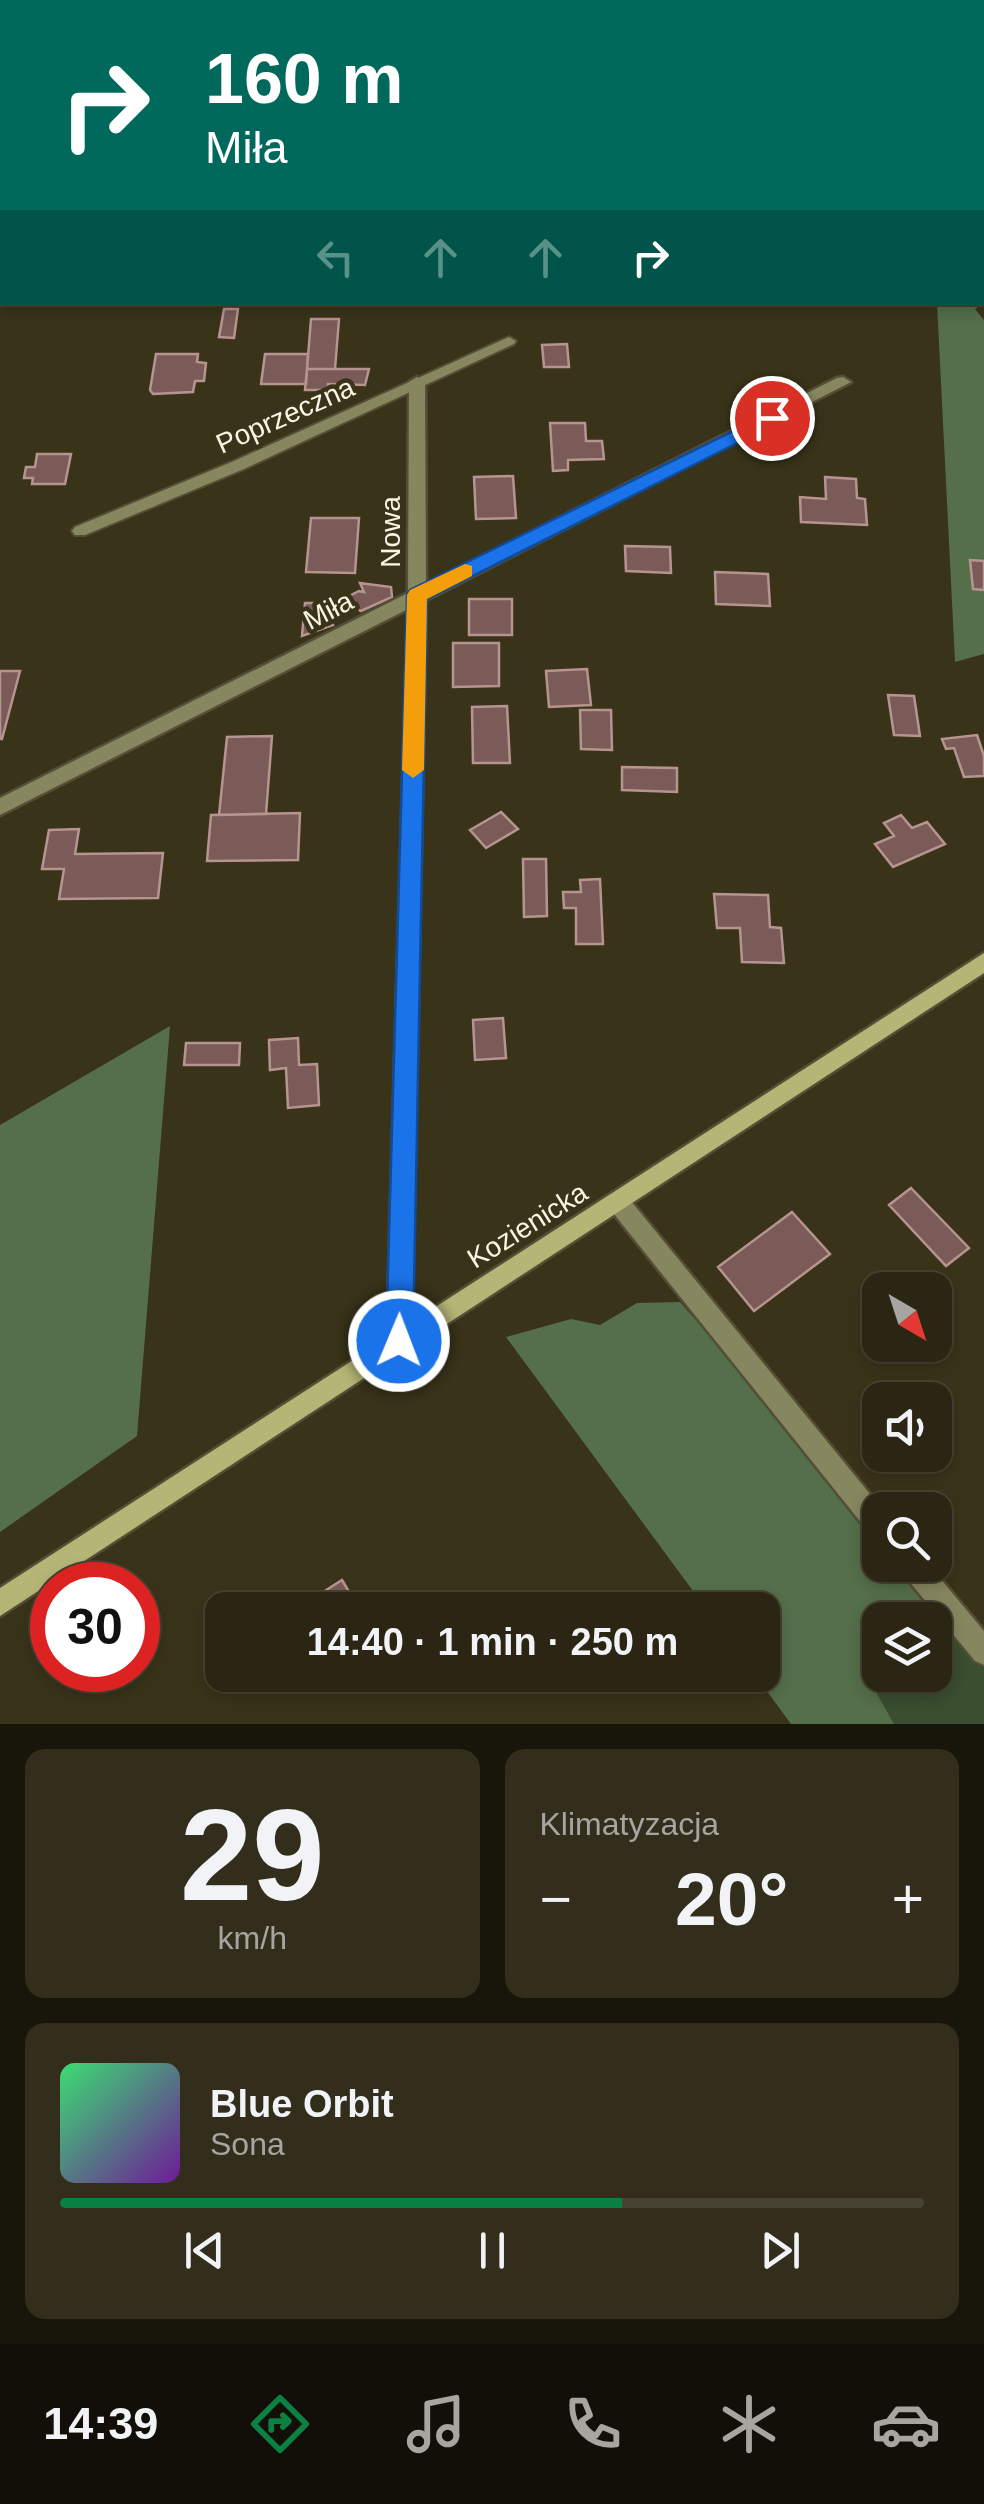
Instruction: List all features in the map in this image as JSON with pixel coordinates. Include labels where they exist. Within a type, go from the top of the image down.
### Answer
[{"type":"main road","name":"Kozienicka","points":[[0,1603],[984,962]]},
{"type":"street","name":"Nowa","points":[[399,1341],[417,595],[417,382]]},
{"type":"street","name":"Miła","points":[[0,807],[843,382]]},
{"type":"street","points":[[618,1202],[862,1504]]},
{"type":"street","points":[[926,1582],[984,1652]]},
{"type":"lane","name":"Poprzeczna","points":[[80,532],[509,341]]},
{"type":"green space","points":[[937,305],[981,305],[975,309],[984,320],[984,654],[955,662]]},
{"type":"green space","points":[[170,1026],[137,1436],[0,1532],[0,1125]]},
{"type":"green space","points":[[680,1302],[862,1511],[862,1582],[920,1582],[924,1602],[862,1602],[862,1692],[876,1692],[894,1724],[791,1724],[767,1692],[780,1692],[780,1592],[694,1592],[506,1337],[571,1319],[600,1325],[637,1303]]},
{"type":"green space","points":[[920,1582],[941,1602],[924,1602]]},
{"type":"green space","points":[[952,1615],[984,1652],[984,1724],[894,1724],[877,1692],[952,1692]]},
{"type":"building","points":[[224,309],[238,309],[234,338],[219,337]]},
{"type":"building","points":[[311,319],[339,319],[335,369],[307,369]]},
{"type":"building","points":[[567,344],[569,367],[544,367],[542,345]]},
{"type":"building","points":[[156,354],[198,354],[197,362],[206,363],[204,381],[195,381],[193,392],[153,394],[150,390]]},
{"type":"building","points":[[265,354],[308,354],[306,384],[261,384]]},
{"type":"building","points":[[307,369],[369,369],[365,385],[328,384],[327,390],[305,390]]},
{"type":"building","points":[[550,423],[585,423],[586,441],[602,441],[604,459],[568,460],[568,470],[553,471]]},
{"type":"building","points":[[37,454],[71,454],[65,484],[32,484],[33,478],[24,478],[26,467],[35,467]]},
{"type":"building","points":[[513,476],[516,518],[476,519],[474,477]]},
{"type":"building","points":[[825,477],[856,479],[857,498],[865,499],[867,525],[801,522],[800,497],[826,499]]},
{"type":"building","points":[[311,518],[359,518],[355,573],[306,572]]},
{"type":"building","points":[[625,546],[670,547],[671,573],[626,571]]},
{"type":"building","points":[[970,560],[984,561],[984,590],[973,589]]},
{"type":"building","points":[[715,572],[768,574],[770,606],[716,604]]},
{"type":"building","points":[[360,583],[391,587],[392,597],[361,611],[341,600],[364,592]]},
{"type":"building","points":[[469,599],[512,599],[512,635],[469,635]]},
{"type":"building","points":[[305,603],[321,603],[333,625],[302,636]]},
{"type":"building","points":[[453,643],[499,643],[499,686],[453,687]]},
{"type":"building","points":[[587,669],[591,705],[549,707],[546,671]]},
{"type":"building","points":[[0,671],[20,671],[2,739],[0,739]]},
{"type":"building","points":[[888,695],[914,696],[920,736],[894,735]]},
{"type":"building","points":[[507,706],[510,763],[473,763],[472,707]]},
{"type":"building","points":[[580,710],[611,710],[612,750],[581,749]]},
{"type":"building","points":[[977,735],[984,756],[984,776],[964,777],[954,748],[946,749],[942,739]]},
{"type":"building","points":[[272,736],[266,814],[219,815],[227,737]]},
{"type":"building","points":[[622,767],[677,768],[677,792],[622,790]]},
{"type":"building","points":[[501,812],[518,829],[486,848],[470,830]]},
{"type":"building","points":[[300,813],[298,860],[207,861],[211,815]]},
{"type":"building","points":[[901,815],[912,828],[927,822],[945,844],[893,867],[875,844],[894,836],[884,823]]},
{"type":"building","points":[[79,829],[75,854],[163,853],[158,898],[59,899],[64,869],[42,869],[49,830]]},
{"type":"building","points":[[523,859],[546,859],[547,916],[524,917]]},
{"type":"building","points":[[600,879],[603,944],[576,944],[576,908],[564,908],[563,892],[581,892],[580,880]]},
{"type":"building","points":[[714,894],[768,895],[770,927],[781,928],[784,963],[742,962],[740,928],[717,928]]},
{"type":"building","points":[[503,1018],[506,1058],[475,1060],[473,1020]]},
{"type":"building","points":[[298,1038],[299,1065],[317,1064],[319,1105],[288,1108],[286,1068],[270,1070],[269,1040]]},
{"type":"building","points":[[186,1043],[240,1043],[239,1065],[184,1065]]},
{"type":"building","points":[[911,1188],[969,1248],[946,1266],[889,1205]]},
{"type":"building","points":[[792,1212],[830,1254],[754,1311],[718,1267]]},
{"type":"building","points":[[342,1580],[349,1592],[323,1592]]},
{"type":"slow traffic","points":[[413,770],[417,595],[465,571]]},
{"type":"route","points":[[399,1341],[417,595],[772,418]]}]
